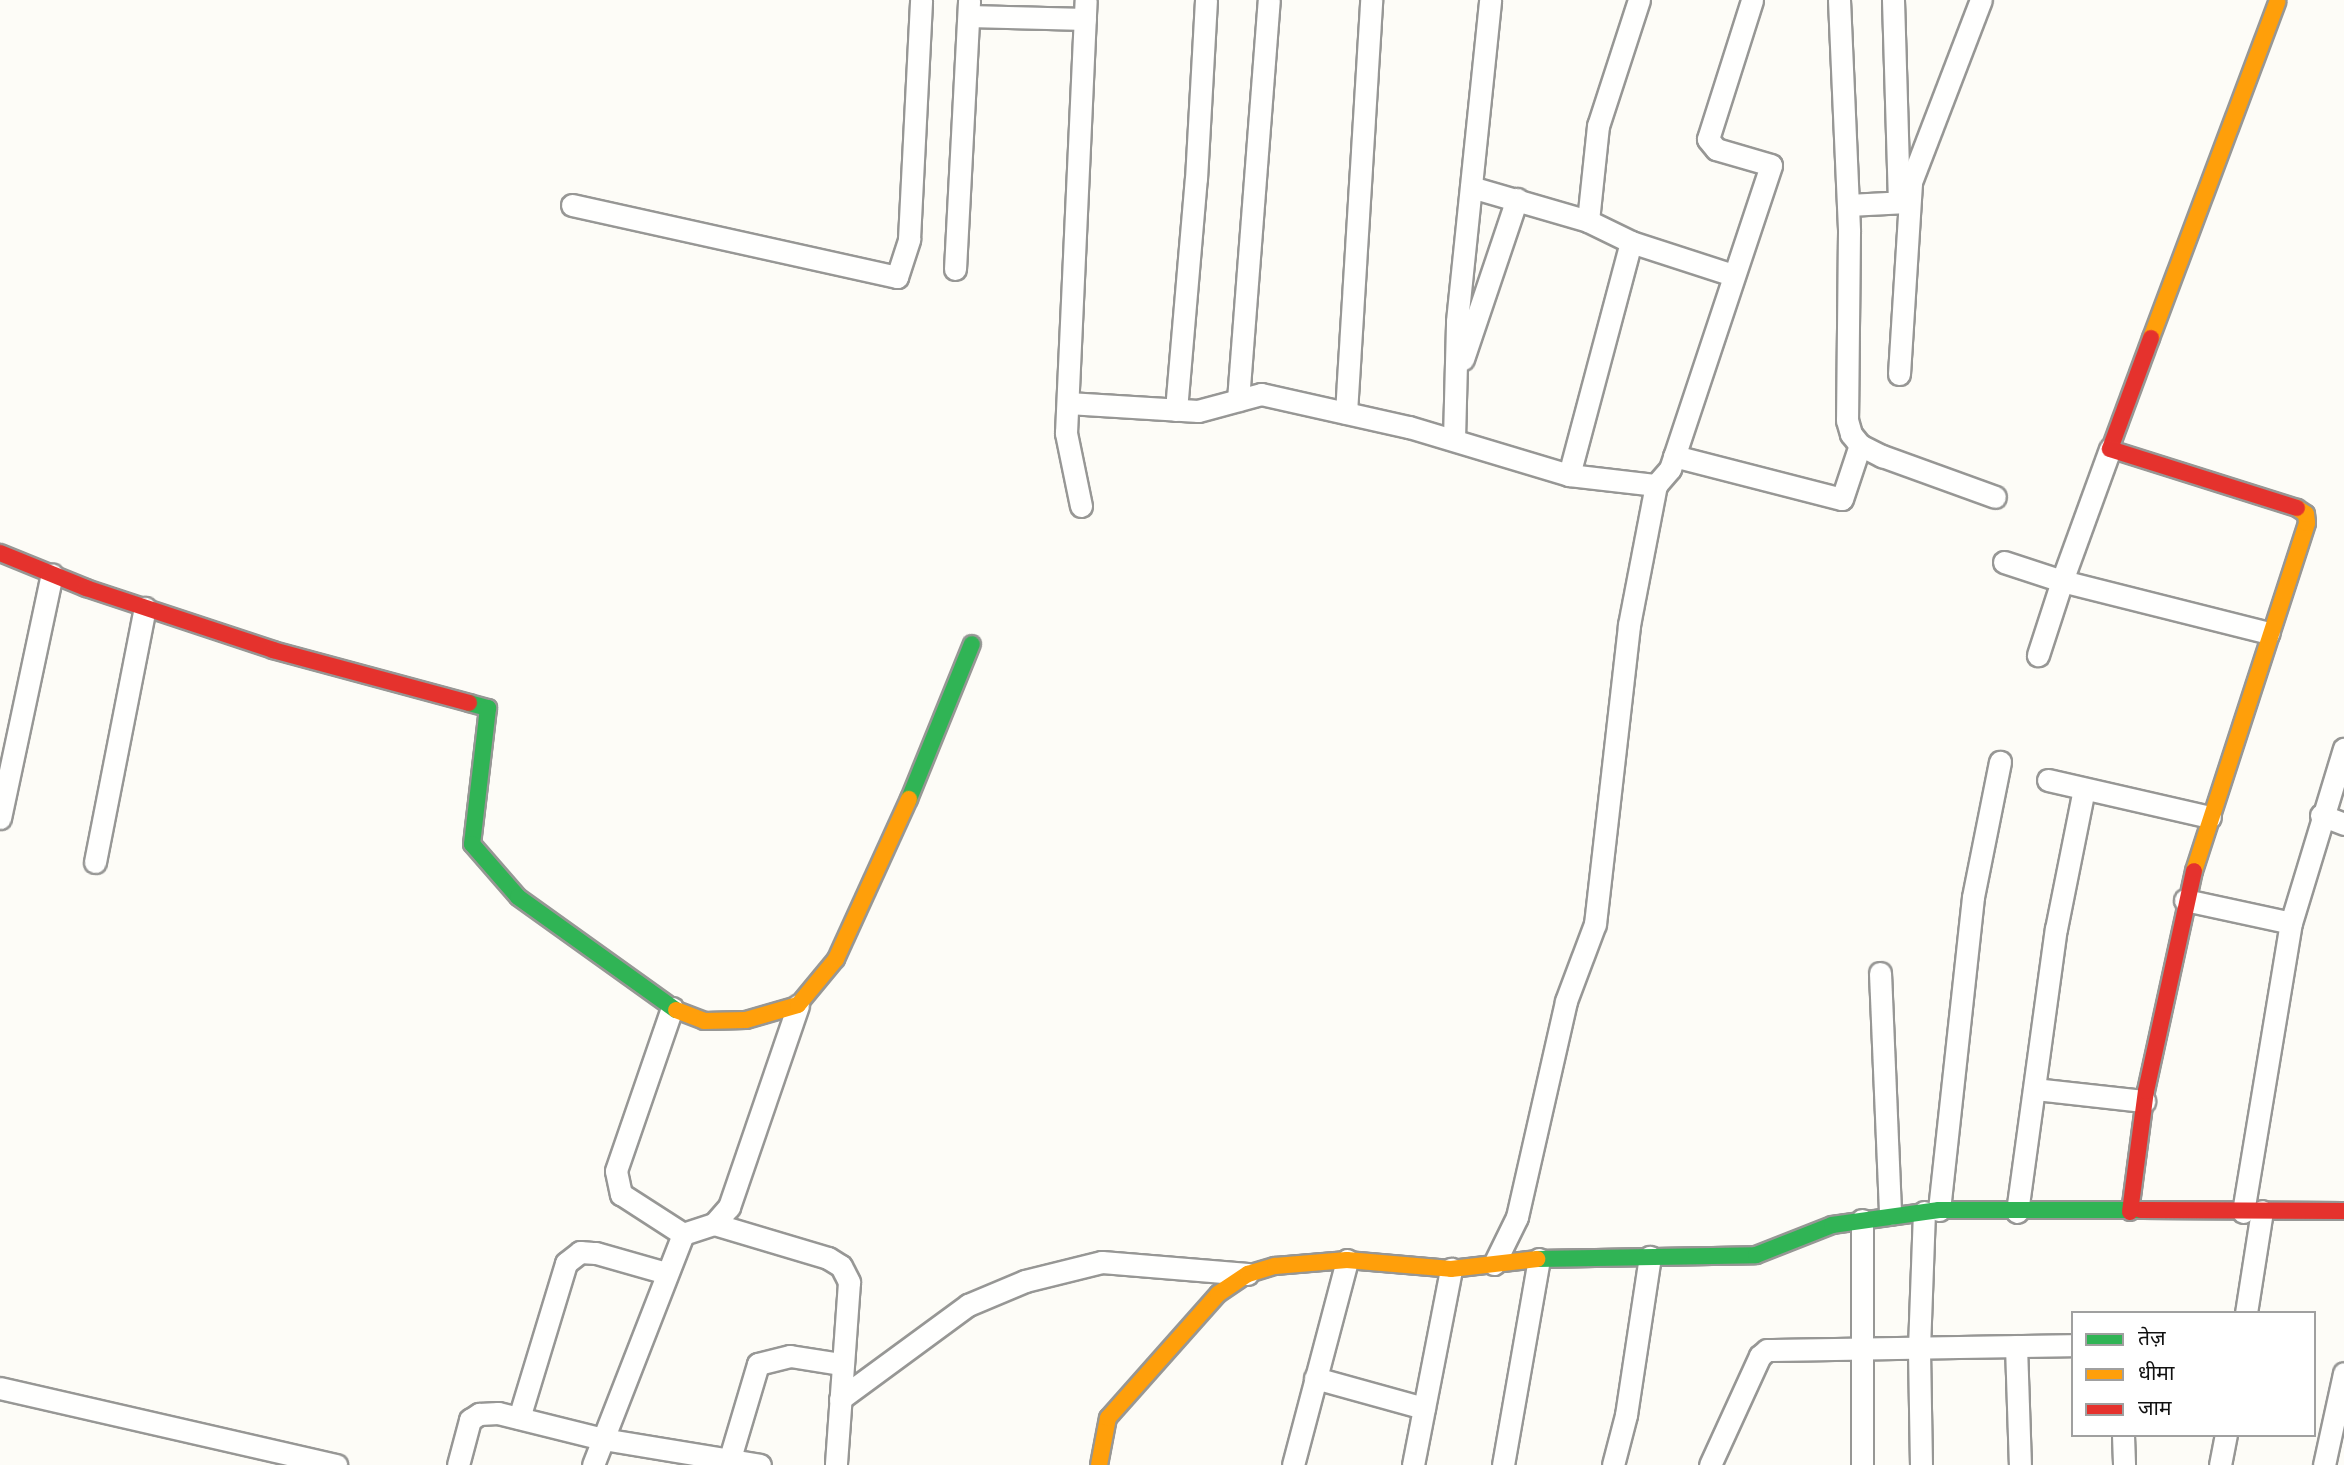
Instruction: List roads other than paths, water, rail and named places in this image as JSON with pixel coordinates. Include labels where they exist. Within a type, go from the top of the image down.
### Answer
[{"type":"street","points":[[572,205],[897,277],[909,239],[920,0]]},
{"type":"street","points":[[1176,410],[1206,0]]},
{"type":"street","points":[[1238,400],[1269,0]]},
{"type":"street","points":[[1346,413],[1371,0]]},
{"type":"street","points":[[1454,439],[1471,187],[1490,0]]},
{"type":"street","points":[[1588,221],[1598,126],[1639,0]]},
{"type":"street","points":[[1068,403],[1198,411],[1261,394],[1454,439],[1569,475],[1656,485],[1665,480],[1770,165],[1716,149],[1707,139],[1752,0]]},
{"type":"street","points":[[1839,0],[1848,205],[1847,421],[1860,445],[1995,497]]},
{"type":"street","points":[[1893,0],[1903,202],[1899,374]]},
{"type":"street","points":[[1903,202],[1981,0]]},
{"type":"street","points":[[2038,655],[2062,580],[2277,2]]},
{"type":"street","points":[[955,269],[969,8],[1086,9],[1066,433],[1081,506]]},
{"type":"street","points":[[1471,187],[1588,221],[1631,242],[1733,275]]},
{"type":"street","points":[[1456,381],[1517,199]]},
{"type":"street","points":[[1848,205],[1903,202]]},
{"type":"street","points":[[1569,475],[1631,242]]},
{"type":"street","points":[[1674,456],[1842,499],[1860,445]]},
{"type":"street","points":[[2110,449],[2306,514],[2304,536],[2269,633],[2186,900],[2144,1101],[2130,1212]]},
{"type":"street","points":[[1494,1264],[1517,1217],[1566,1001],[1595,924],[1629,625],[1656,485]]},
{"type":"street","points":[[0,553],[145,608],[272,650],[488,708],[472,844],[518,897],[673,1008],[704,1021],[746,1020],[798,1005]]},
{"type":"street","points":[[2004,562],[2062,580],[2269,633]]},
{"type":"street","points":[[0,818],[52,574]]},
{"type":"street","points":[[95,862],[145,608]]},
{"type":"street","points":[[593,1465],[683,1234],[714,1224],[729,1207],[798,1005],[841,948],[886,854],[972,644]]},
{"type":"street","points":[[2246,1311],[2253,1212],[2291,923],[2321,815],[2344,749]]},
{"type":"street","points":[[1921,1465],[1919,1348],[1932,1211],[1973,897],[2000,762]]},
{"type":"street","points":[[2048,780],[2210,817]]},
{"type":"street","points":[[2017,1212],[2056,929],[2084,789]]},
{"type":"street","points":[[2321,815],[2344,824]]},
{"type":"street","points":[[2186,900],[2291,923]]},
{"type":"street","points":[[1880,973],[1890,1214]]},
{"type":"street","points":[[673,1008],[616,1171],[621,1194],[683,1234]]},
{"type":"street","points":[[2035,1089],[2144,1101]]},
{"type":"street","points":[[1099,1465],[1108,1418],[1218,1294],[1248,1274],[1275,1266],[1347,1260],[1451,1269],[1539,1259],[1756,1255],[1832,1226],[1890,1214],[1932,1211],[2344,1211]]},
{"type":"street","points":[[1861,1220],[1859,1345],[1863,1465]]},
{"type":"street","points":[[714,1224],[841,1266],[849,1282],[841,1364],[836,1465]]},
{"type":"street","points":[[519,1418],[566,1263],[580,1252],[596,1253],[666,1273]]},
{"type":"street","points":[[1613,1465],[1626,1415],[1650,1256]]},
{"type":"street","points":[[1503,1465],[1539,1259]]},
{"type":"street","points":[[1293,1465],[1347,1260]]},
{"type":"street","points":[[840,1399],[968,1305],[1025,1281],[1102,1262],[1248,1274]]},
{"type":"street","points":[[1413,1465],[1451,1269]]},
{"type":"street","points":[[1710,1465],[1760,1356],[1767,1350],[1859,1345],[1919,1348],[2071,1345]]},
{"type":"street","points":[[2016,1346],[2020,1465]]},
{"type":"street","points":[[730,1458],[758,1364],[790,1356],[841,1364]]},
{"type":"street","points":[[2324,1465],[2344,1373]]},
{"type":"street","points":[[1315,1378],[1424,1408]]},
{"type":"street","points":[[0,1388],[336,1465]]},
{"type":"street","points":[[458,1465],[470,1420],[479,1414],[498,1413],[603,1439],[760,1465]]},
{"type":"street","points":[[2123,1437],[2123,1465]]},
{"type":"street","points":[[2220,1465],[2226,1437]]}]
